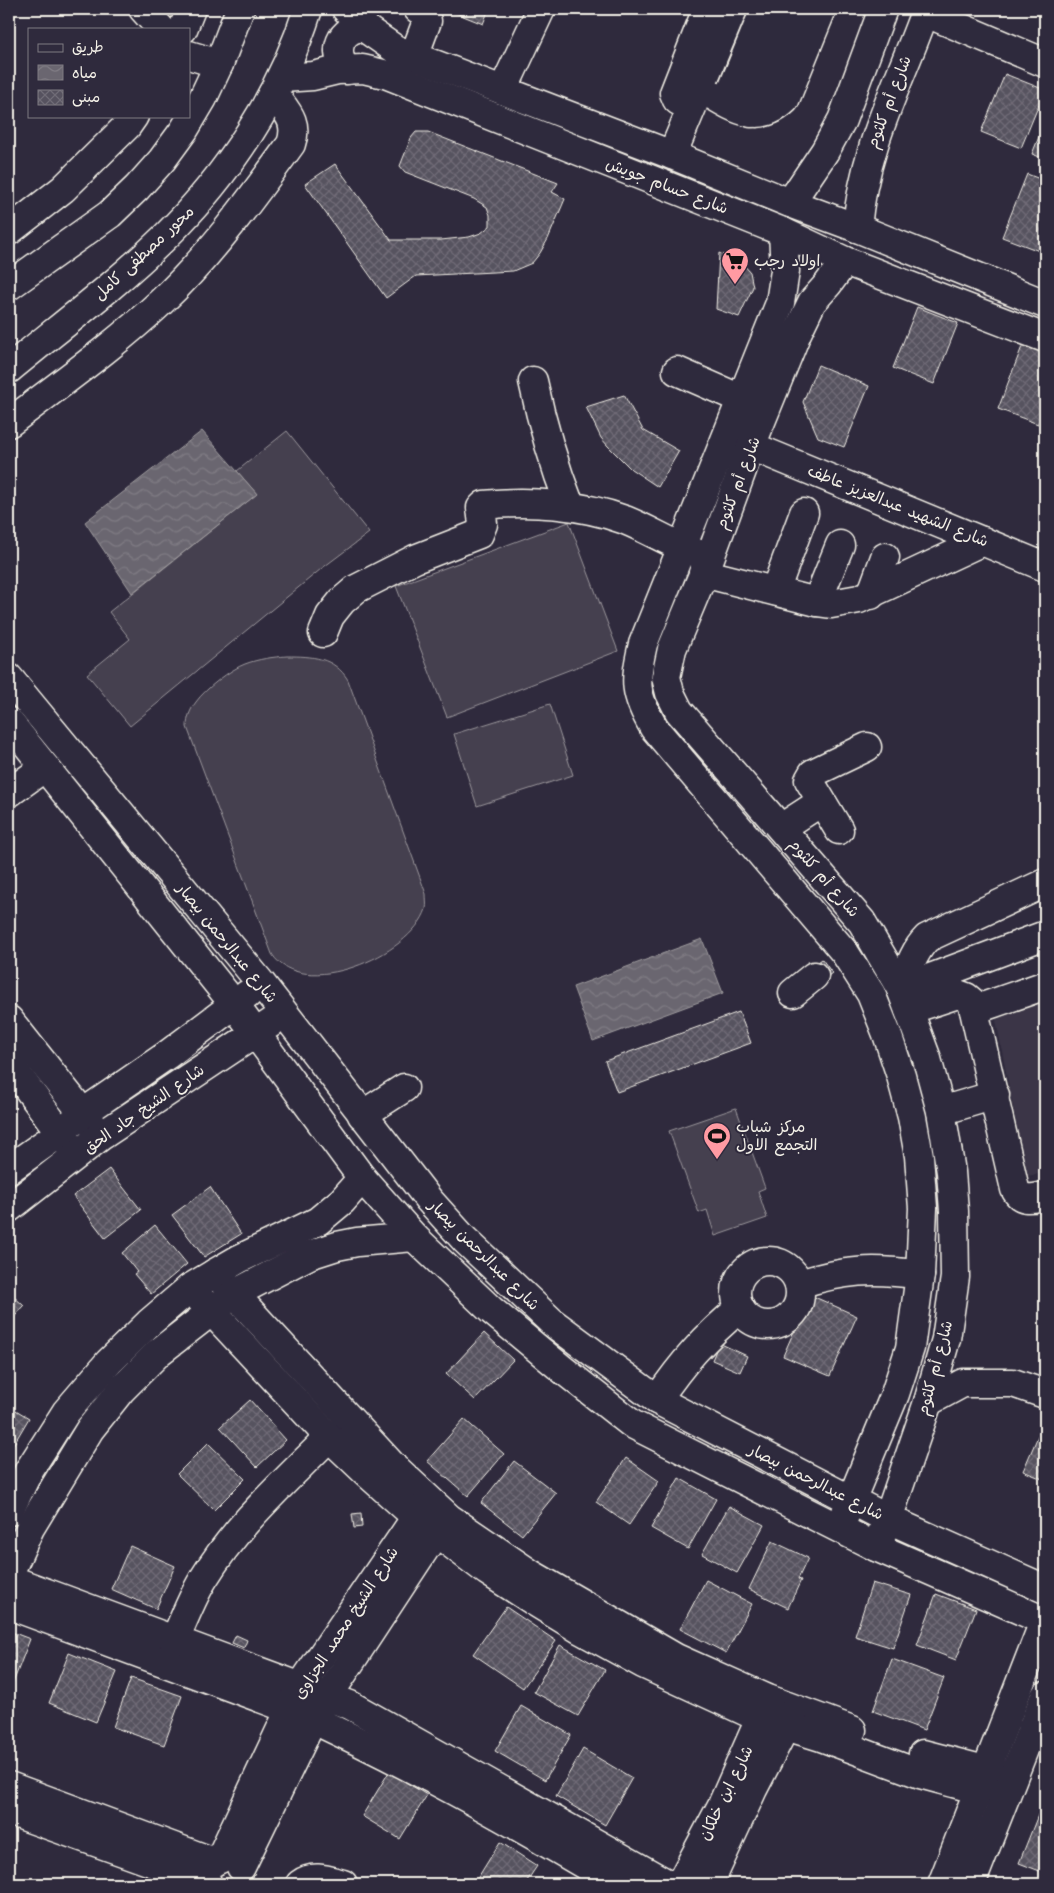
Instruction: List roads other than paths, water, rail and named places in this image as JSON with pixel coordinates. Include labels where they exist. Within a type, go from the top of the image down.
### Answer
[{"type":"street","points":[[143,9],[160,28]]},
{"type":"street","points":[[170,9],[177,28]]},
{"type":"street","points":[[183,28],[191,9]]},
{"type":"street","points":[[9,286],[110,214],[162,160],[184,130],[203,98],[219,64],[240,9]]},
{"type":"street","name":"محور مصطفى كامل","points":[[9,369],[131,269],[194,206],[230,162],[278,86],[295,48],[308,9]]},
{"type":"street","points":[[414,56],[428,21],[424,12],[418,9]]},
{"type":"street","points":[[503,90],[541,9]]},
{"type":"street","points":[[707,9],[674,93],[677,100],[696,98],[726,102],[751,113],[764,114],[776,109],[785,100],[822,9]]},
{"type":"street","points":[[672,155],[733,9]]},
{"type":"street","points":[[726,102],[765,9]]},
{"type":"street","points":[[751,113],[794,9]]},
{"type":"street","points":[[790,203],[825,151],[842,120],[883,9]]},
{"type":"street","points":[[925,11],[1045,63]]},
{"type":"street","name":"شارع أم كلثوم","points":[[857,228],[859,201],[871,148],[925,11]]},
{"type":"street","points":[[347,70],[342,65],[338,52],[341,39],[351,30],[356,15]]},
{"type":"street","name":"شارع حسام جويش","points":[[356,15],[395,49],[672,155],[1045,304]]},
{"type":"street","points":[[190,55],[219,64]]},
{"type":"street","name":"شارع حسام جويش","points":[[278,86],[338,70],[363,69],[388,74],[783,232],[845,261],[1045,338]]},
{"type":"street","points":[[9,423],[123,335],[161,302],[226,232],[291,144],[294,127],[278,86]]},
{"type":"street","points":[[561,144],[571,116]]},
{"type":"street","points":[[9,231],[64,189],[127,126],[133,118]]},
{"type":"street","name":"شارع أم كلثوم","points":[[783,232],[786,272],[780,303],[643,644],[638,665],[637,685],[640,705],[654,728],[829,965],[871,994],[887,1034],[912,1117],[919,1156],[923,1208],[920,1276],[910,1348],[895,1394],[840,1527]]},
{"type":"street","name":"شارع أم كلثوم","points":[[845,261],[812,302],[797,334],[672,648],[666,677],[670,694],[679,711],[862,922],[905,1000],[927,1059],[941,1111],[951,1172],[954,1211],[955,1277],[946,1339],[928,1402],[888,1519],[876,1547]]},
{"type":"street","points":[[677,371],[741,400]]},
{"type":"street","points":[[533,381],[553,460],[570,506]]},
{"type":"street","name":"شارع الشهيد عبدالعزيز عاطف","points":[[752,446],[1045,566]]},
{"type":"street","points":[[323,633],[330,616],[342,601],[356,589],[415,559],[479,534],[483,524],[481,508],[484,505],[516,503],[570,506],[625,520],[682,548],[706,566],[775,591],[831,604],[845,603],[871,594],[983,541]]},
{"type":"street","points":[[775,591],[804,513]]},
{"type":"street","points":[[818,602],[840,545]]},
{"type":"street","points":[[871,594],[885,557]]},
{"type":"street","name":"شارع عبدالرحمن بيصار","points":[[9,678],[261,983],[283,1014],[429,1200],[465,1240],[553,1323],[657,1400],[888,1519],[1045,1590]]},
{"type":"street","name":"شارع عبدالرحمن بيصار","points":[[9,722],[234,1004],[362,1178],[414,1237],[492,1310],[562,1369],[632,1424],[840,1527],[876,1547],[1045,1620]]},
{"type":"street","points":[[839,830],[810,784],[810,776],[867,747]]},
{"type":"street","points":[[9,793],[45,768]]},
{"type":"street","points":[[781,828],[821,802]]},
{"type":"street","points":[[905,1000],[914,955],[927,938],[1045,883]]},
{"type":"street","points":[[905,1000],[1045,935]]},
{"type":"street","points":[[793,993],[829,965]]},
{"type":"street","name":"شارع الشيخ جاد الحق","points":[[9,1169],[60,1133],[83,1113],[167,1055],[261,983]]},
{"type":"street","points":[[974,1010],[1043,986]]},
{"type":"street","points":[[905,1000],[958,994],[972,1002],[1017,1193],[1025,1199],[1045,1196]]},
{"type":"street","name":"شارع الشيخ جاد الحق","points":[[9,1208],[32,1188],[101,1136],[283,1014]]},
{"type":"street","points":[[9,1020],[101,1136]]},
{"type":"street","points":[[9,1063],[77,1155]]},
{"type":"street","points":[[362,1115],[404,1088]]},
{"type":"street","points":[[941,1111],[995,1096]]},
{"type":"street","points":[[9,1511],[29,1470],[66,1412],[109,1362],[149,1323],[190,1288],[239,1259],[318,1221],[332,1211],[362,1178]]},
{"type":"street","points":[[9,1574],[30,1528],[90,1429],[121,1390],[159,1352],[234,1294],[309,1255],[337,1246],[414,1237]]},
{"type":"street","points":[[765,1262],[782,1264],[795,1276],[799,1284],[800,1292],[797,1308],[792,1316],[777,1324],[760,1324],[745,1315],[740,1308],[737,1291],[738,1283],[742,1275],[756,1264],[765,1262]]},
{"type":"street","points":[[799,1284],[828,1275],[858,1270],[889,1271],[920,1276]]},
{"type":"street","points":[[215,1273],[391,1464],[433,1517]]},
{"type":"street","points":[[190,1288],[329,1437],[433,1517],[764,1709],[790,1718],[829,1740],[920,1774],[982,1780],[1009,1787]]},
{"type":"street","points":[[657,1400],[674,1374],[694,1350],[740,1308]]},
{"type":"street","points":[[928,1402],[963,1383],[1013,1383],[1045,1394]]},
{"type":"street","points":[[174,1640],[203,1579],[226,1545],[248,1519],[329,1437]]},
{"type":"street","name":"شارع الشيخ محمد الجزاوى","points":[[301,1705],[327,1696],[433,1517]]},
{"type":"street","name":"شارع الشيخ محمد الجزاوى","points":[[224,1877],[301,1705],[433,1517]]},
{"type":"street","points":[[9,1579],[174,1640],[301,1705],[522,1827],[617,1884]]},
{"type":"street","points":[[9,1605],[301,1705]]},
{"type":"street","points":[[942,1884],[1045,1620]]},
{"type":"street","points":[[327,1696],[391,1727],[668,1884]]},
{"type":"street","points":[[971,1884],[1045,1696]]},
{"type":"street","name":"شارع ابن خلكان","points":[[680,1884],[726,1797],[764,1709]]},
{"type":"street","name":"شارع ابن خلكان","points":[[709,1884],[753,1789],[790,1718]]},
{"type":"street","points":[[16,1801],[224,1877]]},
{"type":"street","points":[[300,1884],[306,1879],[318,1878],[343,1884]]},
{"type":"water","points":[[202,431],[257,494],[132,593],[85,522]]},
{"type":"water","points":[[702,939],[723,993],[593,1041],[573,987]]},
{"type":"place","name":"اولاد رجب","points":[[735,285]]},
{"type":"place","name":"مركز شباب التجمع الاول","points":[[717,1160]]}]
